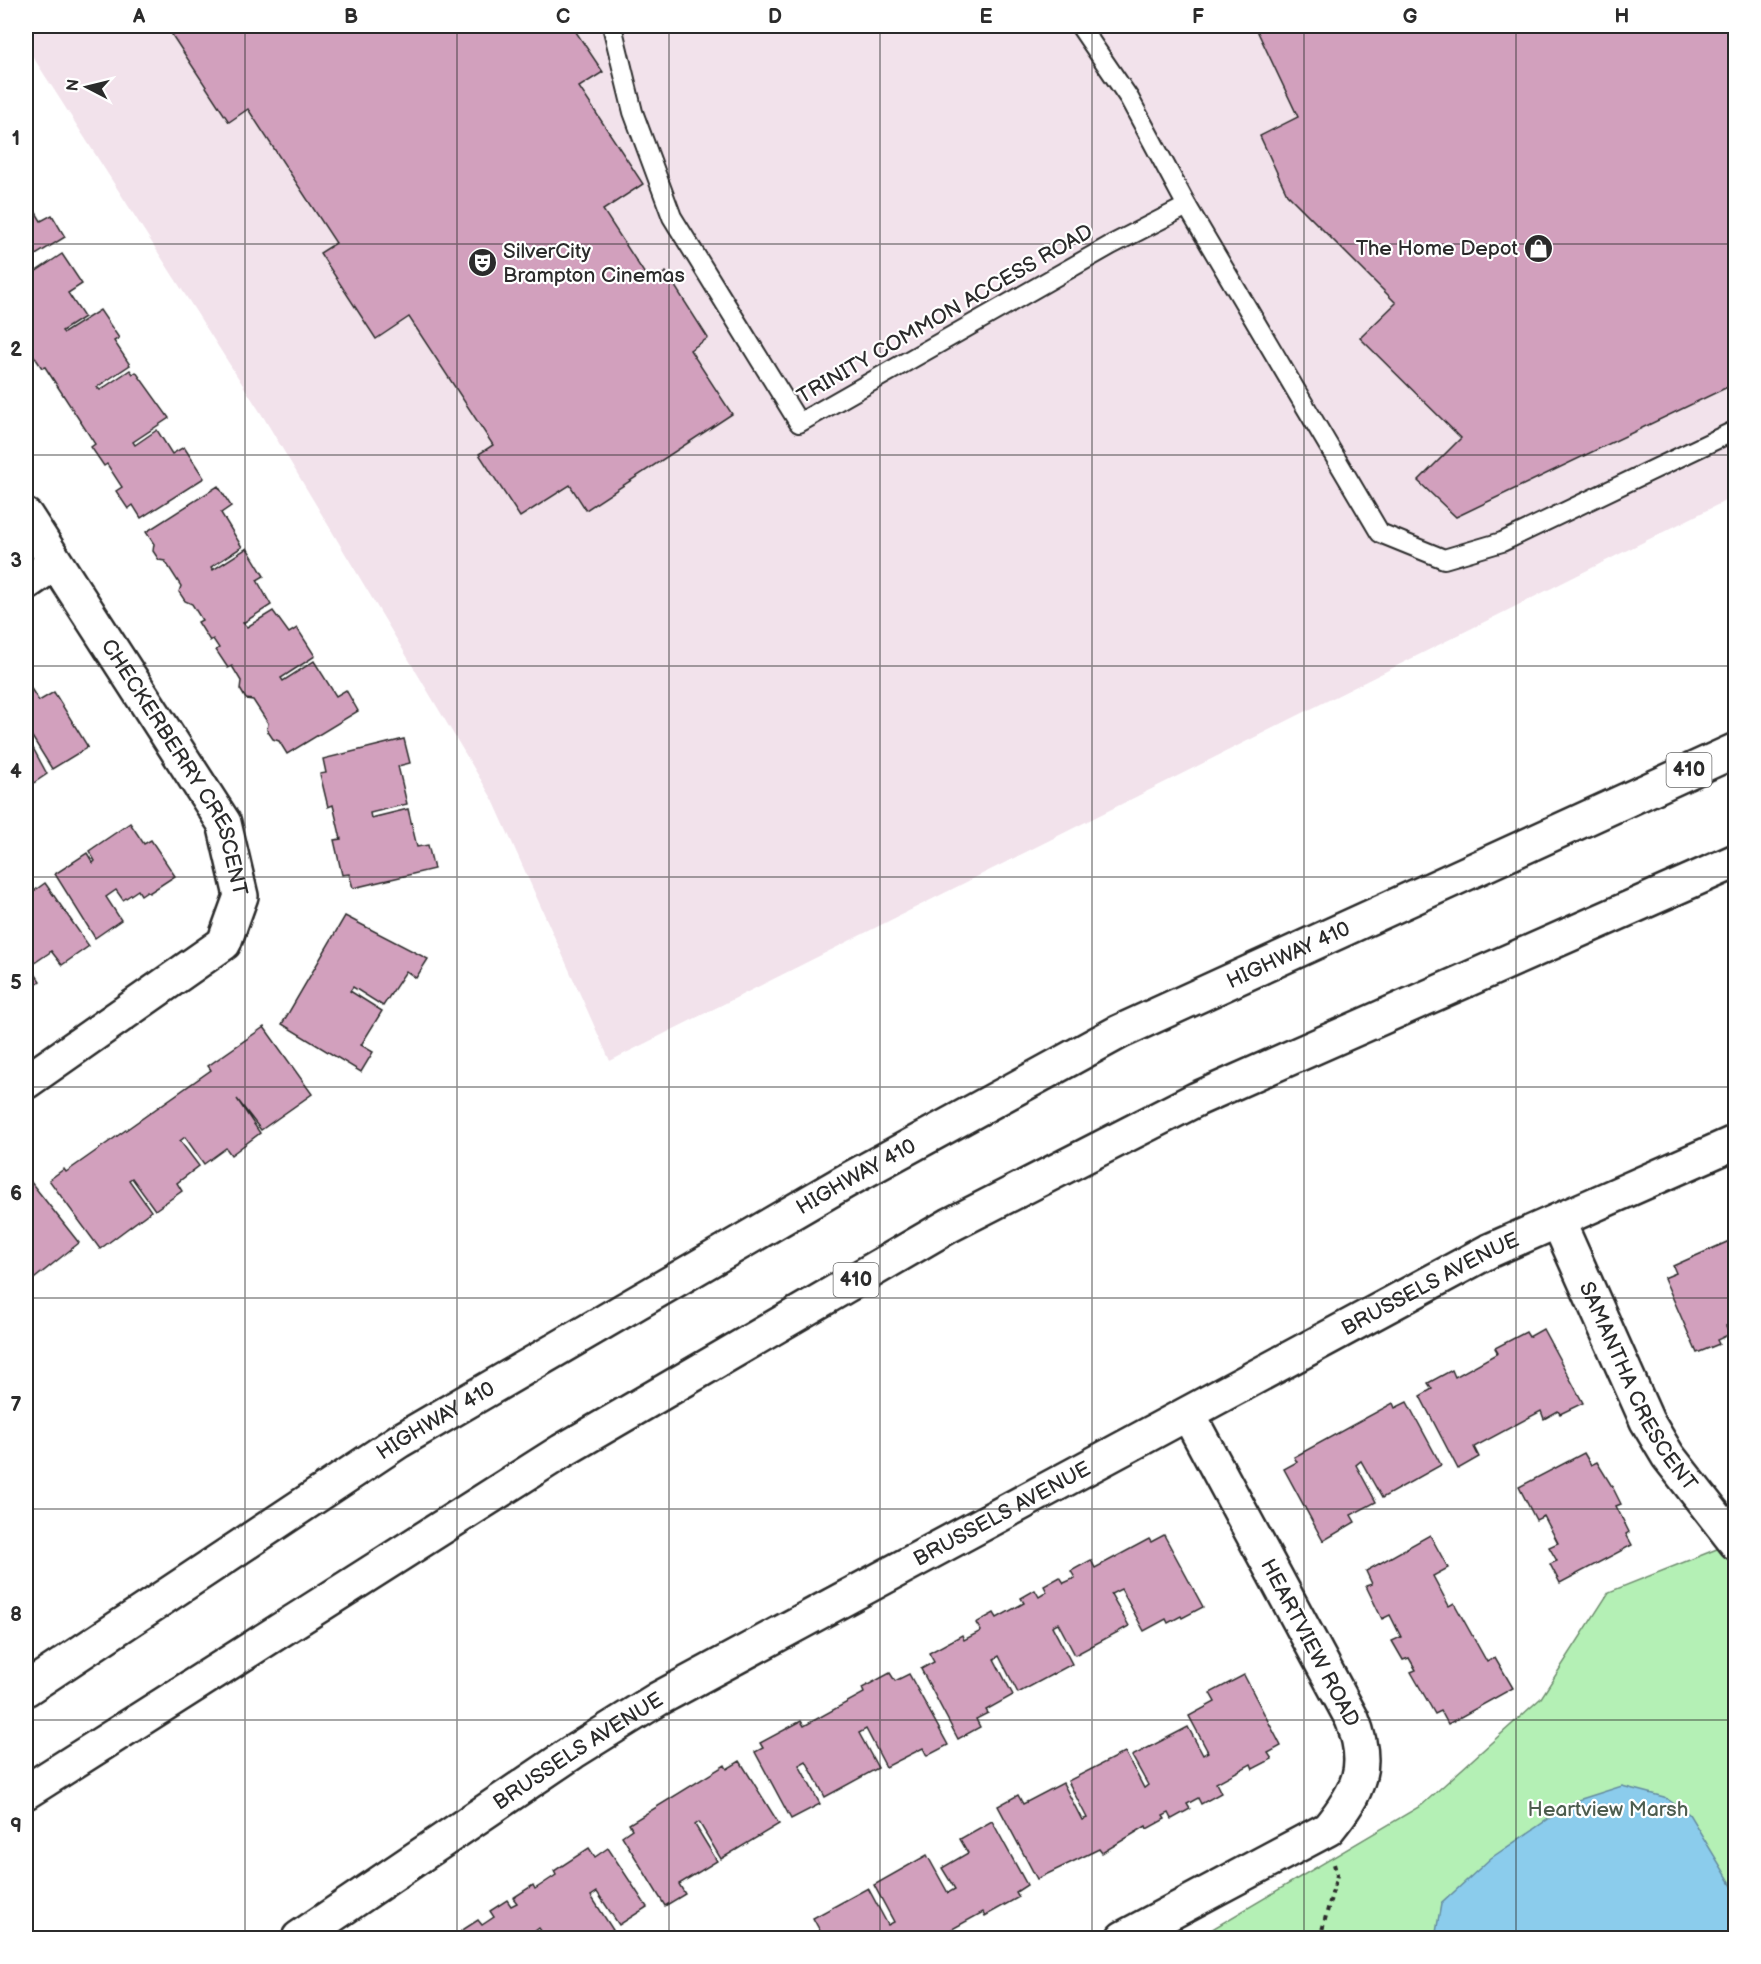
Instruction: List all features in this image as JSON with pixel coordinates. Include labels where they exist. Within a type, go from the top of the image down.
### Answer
[{"type":"main road","name":"CHECKERBERRY CRESCENT","points":[[26,516],[224,824],[241,896],[224,943],[26,1082]]},
{"type":"main road","points":[[26,583],[55,563]]},
{"type":"main road","points":[[1642,790],[1736,724]]},
{"type":"main road","name":"HIGHWAY 410","points":[[26,1689],[399,1441],[846,1181],[1119,1032],[1642,790],[1736,750]]},
{"type":"main road","name":"410","points":[[26,1792],[562,1451],[950,1225],[1197,1099],[1736,861]]},
{"type":"main road","name":"BRUSSELS AVENUE","points":[[299,1938],[573,1752],[658,1699],[1489,1251],[1736,1142]]},
{"type":"main road","name":"SAMANTHA CRESCENT","points":[[1558,1221],[1647,1421],[1668,1456],[1736,1543]]},
{"type":"main road","name":"HEARTVIEW ROAD","points":[[1123,1938],[1328,1828],[1350,1801],[1360,1770],[1361,1742],[1352,1719],[1188,1414]]},
{"type":"lane","name":"TRINITY COMMON ACCESS ROAD","points":[[612,26],[633,112],[672,217],[800,423],[1111,245],[1187,206]]},
{"type":"lane","points":[[1080,26],[1129,98],[1187,206],[1380,533],[1444,558],[1502,542],[1736,430]]},
{"type":"path","points":[[1320,1938],[1337,1875],[1334,1863]]},
{"type":"shaded area","points":[[26,26],[1735,26],[1735,496],[610,1061],[493,800],[264,418],[26,46]]},
{"type":"green space","name":"Heartview Marsh","points":[[1722,1547],[1735,1565],[1735,1938],[1197,1938],[1422,1805],[1541,1698],[1609,1592]]},
{"type":"water","points":[[1622,1786],[1664,1797],[1689,1814],[1735,1890],[1735,1938],[1435,1938],[1441,1904],[1491,1858],[1575,1801]]},
{"type":"building","name":"SilverCity Brampton Cinemas","points":[[187,26],[572,26],[603,72],[579,87],[643,184],[603,210],[650,282],[666,272],[708,338],[690,350],[732,414],[586,510],[570,485],[520,517],[479,454],[493,445],[409,317],[376,339],[320,253],[336,243],[248,109],[229,122],[172,35]]},
{"type":"building","name":"The Home Depot","points":[[1255,26],[1736,26],[1736,383],[1456,517],[1418,481],[1461,438],[1360,338],[1396,303],[1287,194],[1260,136],[1298,117]]},
{"type":"building","points":[[26,196],[41,221],[52,215],[65,237],[26,261]]},
{"type":"building","points":[[62,254],[82,284],[68,293],[84,317],[62,331],[64,333],[100,310],[119,338],[114,341],[130,365],[97,387],[100,390],[130,370],[133,374],[136,372],[169,418],[133,442],[135,445],[157,430],[172,454],[184,447],[204,478],[141,518],[133,505],[128,509],[116,491],[122,487],[107,464],[104,466],[91,447],[95,444],[45,367],[42,368],[30,350],[33,348],[26,336],[26,278]]},
{"type":"building","points":[[218,486],[231,506],[221,513],[242,547],[211,567],[213,570],[247,548],[264,576],[257,580],[271,605],[243,623],[247,627],[273,611],[289,633],[297,628],[315,656],[281,678],[283,681],[314,661],[336,696],[346,690],[358,711],[287,754],[279,741],[273,739],[267,730],[268,723],[253,700],[246,699],[240,689],[241,681],[232,666],[228,668],[216,650],[219,648],[213,639],[210,641],[198,622],[202,620],[192,604],[185,601],[179,592],[181,586],[165,561],[159,560],[153,551],[154,544],[146,532]]},
{"type":"building","points":[[26,681],[39,701],[54,692],[88,747],[52,769],[26,727]]},
{"type":"building","points":[[26,735],[47,774],[26,788]]},
{"type":"building","points":[[404,739],[410,763],[398,766],[407,804],[370,813],[371,818],[408,809],[417,847],[428,845],[434,869],[353,888],[349,874],[342,875],[334,840],[341,839],[333,805],[328,807],[320,774],[326,773],[323,759]]},
{"type":"building","points":[[130,823],[144,844],[151,840],[175,876],[149,893],[147,891],[141,895],[138,890],[123,900],[116,890],[106,897],[121,920],[95,938],[55,874],[87,853],[93,863],[95,861],[89,851]]},
{"type":"building","points":[[45,883],[89,946],[62,965],[51,951],[30,966],[40,981],[26,991],[26,897]]},
{"type":"building","points":[[345,916],[428,959],[416,978],[406,971],[383,1006],[353,987],[350,991],[382,1011],[361,1045],[373,1052],[361,1072],[282,1024]]},
{"type":"building","points":[[264,1027],[312,1094],[261,1130],[237,1099],[260,1133],[231,1155],[226,1148],[204,1164],[185,1137],[180,1141],[199,1166],[177,1183],[182,1191],[155,1210],[132,1178],[129,1180],[151,1211],[100,1249],[49,1180],[64,1169],[66,1172],[211,1070],[208,1066]]},
{"type":"building","points":[[30,1181],[79,1243],[30,1282],[26,1277],[26,1184]]},
{"type":"building","points":[[1736,1238],[1736,1322],[1726,1326],[1730,1334],[1717,1340],[1719,1344],[1697,1353],[1664,1278],[1676,1273],[1673,1266]]},
{"type":"building","points":[[1543,1329],[1583,1403],[1560,1414],[1558,1411],[1544,1419],[1541,1411],[1474,1447],[1479,1457],[1458,1469],[1420,1396],[1432,1389],[1428,1383],[1452,1370],[1455,1377],[1498,1353],[1495,1348],[1526,1332],[1529,1337]]},
{"type":"building","points":[[1407,1402],[1441,1465],[1382,1498],[1361,1461],[1356,1465],[1376,1502],[1351,1515],[1355,1522],[1323,1541],[1284,1469],[1297,1462],[1294,1457],[1393,1403],[1395,1408]]},
{"type":"building","points":[[1584,1453],[1591,1465],[1597,1462],[1613,1488],[1621,1504],[1616,1506],[1629,1532],[1626,1534],[1632,1545],[1560,1583],[1550,1564],[1557,1561],[1549,1547],[1558,1543],[1544,1516],[1536,1520],[1519,1487]]},
{"type":"building","points":[[1164,1535],[1203,1607],[1168,1623],[1166,1619],[1144,1631],[1121,1589],[1111,1594],[1129,1626],[1075,1655],[1058,1623],[1052,1626],[1072,1664],[1018,1693],[999,1656],[994,1659],[1013,1695],[986,1710],[988,1713],[976,1719],[980,1727],[958,1739],[921,1669],[934,1662],[929,1653],[962,1635],[964,1640],[981,1631],[976,1623],[994,1613],[997,1618],[1024,1603],[1021,1598],[1035,1590],[1039,1597],[1047,1592],[1044,1586],[1060,1577],[1064,1583],[1075,1578],[1071,1571],[1091,1560],[1095,1568],[1149,1539],[1151,1542]]},
{"type":"building","points":[[1430,1535],[1448,1568],[1433,1576],[1449,1606],[1454,1603],[1487,1662],[1495,1657],[1513,1688],[1448,1724],[1441,1711],[1435,1714],[1411,1672],[1416,1670],[1409,1658],[1403,1660],[1392,1641],[1401,1637],[1390,1615],[1382,1619],[1366,1586],[1372,1584],[1366,1571]]},
{"type":"building","points":[[890,1673],[895,1681],[909,1674],[948,1745],[927,1756],[923,1748],[886,1767],[866,1729],[859,1733],[878,1768],[825,1797],[806,1761],[799,1765],[820,1804],[791,1819],[755,1752],[763,1748],[760,1743],[801,1721],[804,1726],[864,1693],[862,1688]]},
{"type":"building","points":[[1244,1675],[1281,1746],[1268,1753],[1272,1759],[1253,1769],[1251,1764],[1216,1783],[1221,1793],[1201,1804],[1198,1798],[1187,1804],[1190,1809],[1172,1819],[1169,1813],[1163,1816],[1165,1819],[1147,1829],[1146,1826],[1102,1853],[1099,1849],[1037,1879],[998,1806],[1018,1795],[1023,1804],[1063,1783],[1082,1820],[1087,1818],[1068,1781],[1125,1752],[1144,1788],[1148,1785],[1132,1756],[1188,1727],[1203,1755],[1208,1752],[1189,1716],[1215,1702],[1210,1693]]},
{"type":"building","points":[[740,1761],[779,1824],[721,1859],[699,1822],[695,1825],[717,1861],[679,1884],[685,1894],[665,1906],[622,1836],[632,1829],[629,1824],[725,1765],[727,1769]]},
{"type":"building","points":[[992,1821],[1027,1885],[1016,1892],[1019,1897],[985,1916],[983,1912],[936,1938],[824,1938],[813,1918],[868,1888],[888,1925],[894,1922],[874,1885],[927,1855],[948,1893],[955,1889],[942,1868],[968,1853],[960,1839]]},
{"type":"building","points":[[589,1848],[595,1857],[608,1848],[647,1907],[619,1925],[597,1892],[591,1896],[613,1930],[600,1938],[546,1938],[539,1928],[534,1932],[538,1938],[458,1938],[464,1935],[461,1931],[478,1920],[482,1925],[494,1917],[490,1911],[507,1900],[511,1906],[517,1903],[513,1898],[533,1885],[535,1889],[556,1875],[554,1871]]},
{"type":"building","points":[[784,1933],[787,1938],[774,1938]]},
{"type":"place","name":"The Home Depot","points":[[1539,248]]},
{"type":"place","name":"SilverCity Brampton Cinemas","points":[[482,263]]}]
